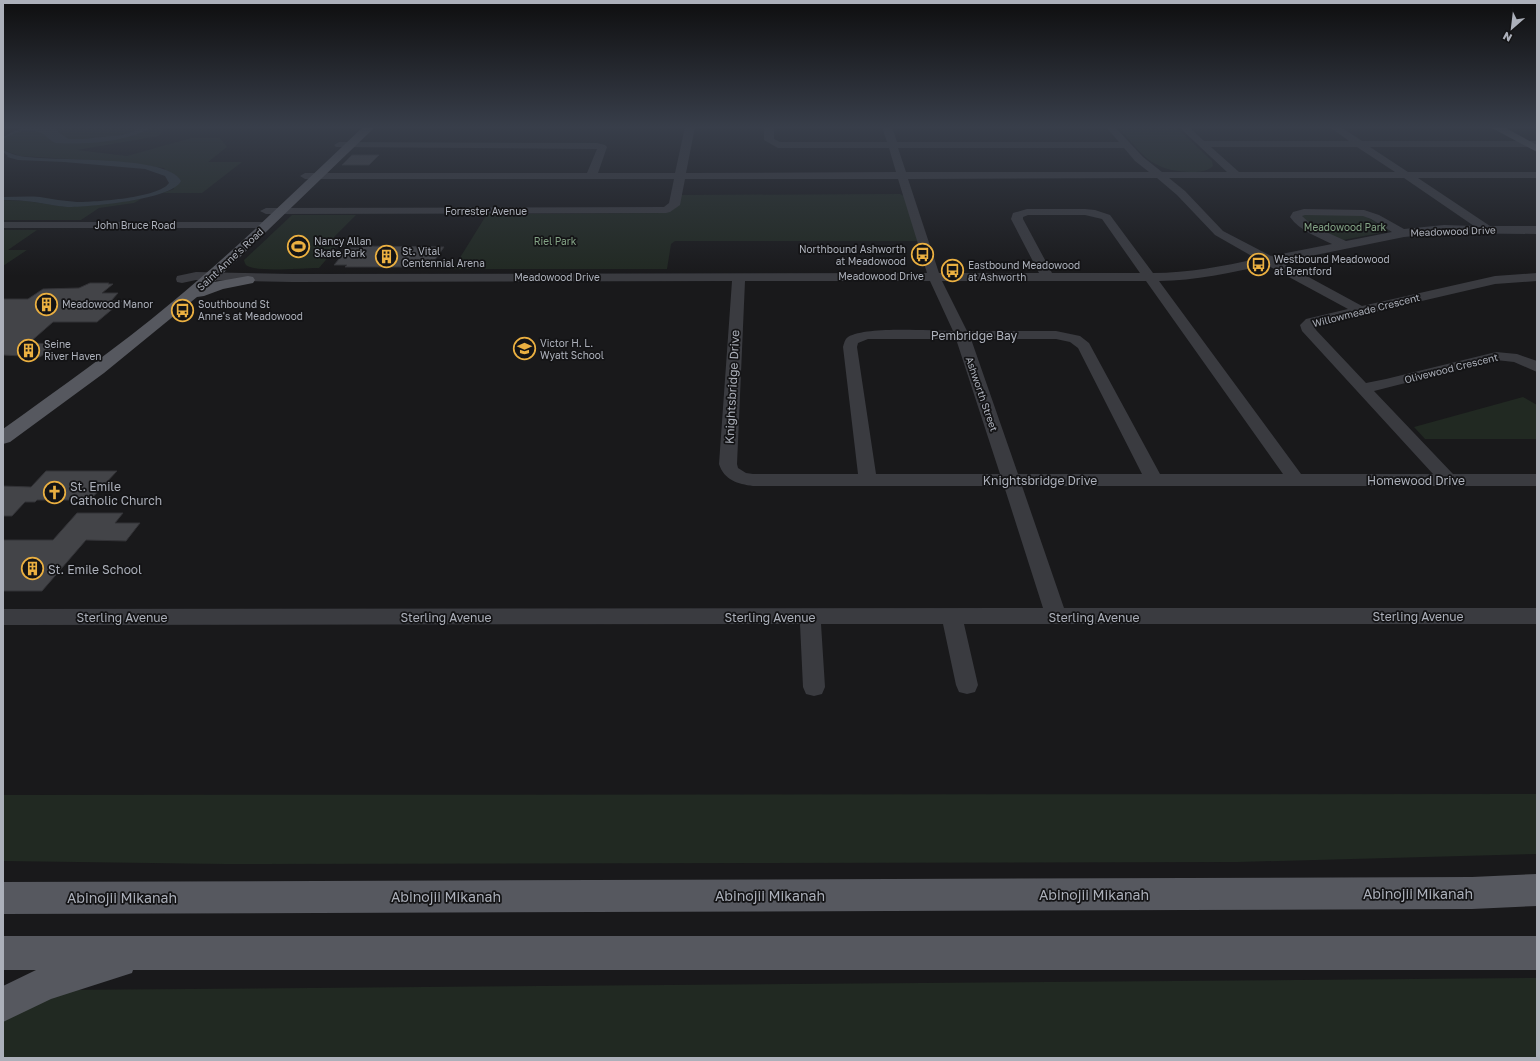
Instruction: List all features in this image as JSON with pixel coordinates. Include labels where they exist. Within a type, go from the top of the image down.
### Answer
[{"type":"main road","name":"Saint Anne's Road","points":[[3,438],[127,347],[176,307],[251,225],[304,177]]},
{"type":"main road","name":"Saint Anne's Road","points":[[3,422],[237,252],[317,177]]},
{"type":"main road","points":[[237,252],[232,263],[235,270],[252,278]]},
{"type":"main road","points":[[176,307],[213,287],[252,278]]},
{"type":"main road","points":[[34,400],[54,401]]},
{"type":"main road","name":"Abinojii Mikanah","points":[[3,898],[1456,893],[1537,890]]},
{"type":"main road","points":[[3,953],[1537,953]]},
{"type":"main road","points":[[3,1004],[46,983],[143,954]]},
{"type":"street","name":"Forrester Avenue","points":[[266,211],[662,210],[674,205],[679,177]]},
{"type":"street","name":"Ashworth Street","points":[[902,177],[933,276],[962,335],[1056,617]]},
{"type":"street","points":[[1163,177],[1181,193],[1219,233],[1360,311]]},
{"type":"street","points":[[1408,177],[1487,229]]},
{"type":"street","points":[[1047,276],[1017,219],[1017,215],[1020,213],[1085,212],[1103,216],[1108,219],[1296,480]]},
{"type":"street","points":[[1344,245],[1309,228],[1298,218],[1297,214],[1304,212],[1361,212],[1402,233]]},
{"type":"street","name":"John Bruce Road","points":[[3,225],[266,226]]},
{"type":"street","name":"Meadowood Drive","points":[[202,278],[252,278],[277,280],[293,278],[933,276],[1150,277],[1201,274],[1402,233],[1430,230],[1537,230]]},
{"type":"street","name":"Knightsbridge Drive","points":[[739,277],[728,468],[738,476],[749,480],[1296,480]]},
{"type":"street","name":"Willowmeade Crescent","points":[[1448,480],[1307,327],[1311,322],[1496,280],[1537,277]]},
{"type":"street","name":"Pembridge Bay","points":[[868,480],[850,346],[852,340],[867,335],[1056,335],[1069,337],[1080,341],[1154,480]]},
{"type":"street","name":"Olivewood Crescent","points":[[1363,388],[1386,384],[1496,356],[1517,358],[1537,367]]},
{"type":"street","name":"Homewood Drive","points":[[1296,480],[1537,480]]},
{"type":"street","name":"Sterling Avenue","points":[[3,617],[1537,616]]},
{"type":"street","points":[[810,617],[814,687]]},
{"type":"street","points":[[952,617],[967,685]]},
{"type":"green space","points":[[168,177],[223,177],[202,193],[163,193],[174,189]]},
{"type":"green space","name":"Riel Park","points":[[900,194],[904,196],[918,240],[917,241],[675,241],[671,244],[667,269],[453,269],[487,214],[663,213],[676,207],[681,195]]},
{"type":"green space","points":[[141,199],[134,203],[99,208],[81,220],[3,220],[3,200],[26,201],[67,207]]},
{"type":"green space","name":"Meadowood Park","points":[[1304,214],[1364,215],[1390,231],[1343,240],[1311,226],[1301,216]]},
{"type":"green space","points":[[292,215],[356,215],[329,242],[336,248],[319,268],[264,269],[249,267],[245,264],[244,260]]},
{"type":"green space","points":[[3,230],[37,230],[8,250],[27,250],[3,266]]},
{"type":"green space","points":[[1523,397],[1537,405],[1537,439],[1425,439],[1414,427]]},
{"type":"green space","points":[[1537,794],[1537,854],[1238,862],[224,864],[3,861],[3,795]]},
{"type":"green space","points":[[1537,978],[1537,1058],[3,1058],[3,1014],[56,990]]},
{"type":"shaded area","points":[[165,177],[177,177],[181,181],[174,188],[147,198],[92,206],[67,207],[16,200],[3,200],[3,197],[40,197],[77,202],[111,200],[140,196],[163,188],[169,183]]},
{"type":"building","name":"St. Vital Centennial Arena","points":[[362,246],[444,247],[430,267],[345,267],[347,265],[334,265],[348,248],[360,248]]},
{"type":"building","points":[[90,283],[113,284],[102,293],[118,293],[111,301],[122,301],[97,322],[53,322],[29,343],[58,344],[40,357],[3,355],[3,299],[28,299],[43,289],[79,288]]},
{"type":"building","name":"St. Emile Catholic Church","points":[[46,471],[117,471],[90,500],[37,500],[35,502],[25,502],[12,516],[3,516],[3,486],[31,487]]},
{"type":"building","name":"St. Emile School","points":[[77,513],[123,513],[115,523],[140,523],[126,541],[86,540],[42,591],[3,591],[3,540],[53,540]]},
{"type":"place","name":"Nancy Allan Skate Park","points":[[299,247]]},
{"type":"place","name":"Northbound Ashworth at Meadowood","points":[[922,255]]},
{"type":"place","name":"St. Vital Centennial Arena","points":[[387,257]]},
{"type":"place","name":"Westbound Meadowood at Brentford","points":[[1259,265]]},
{"type":"place","name":"Eastbound Meadowood at Ashworth","points":[[952,271]]},
{"type":"place","name":"Meadowood Manor","points":[[46,304]]},
{"type":"place","name":"Southbound St Anne's at Meadowood","points":[[183,310]]},
{"type":"place","name":"Victor H. L. Wyatt School","points":[[525,349]]},
{"type":"place","name":"Seine River Haven","points":[[28,350]]},
{"type":"place","name":"St. Emile Catholic Church","points":[[55,493]]},
{"type":"place","name":"St. Emile School","points":[[32,569]]}]
